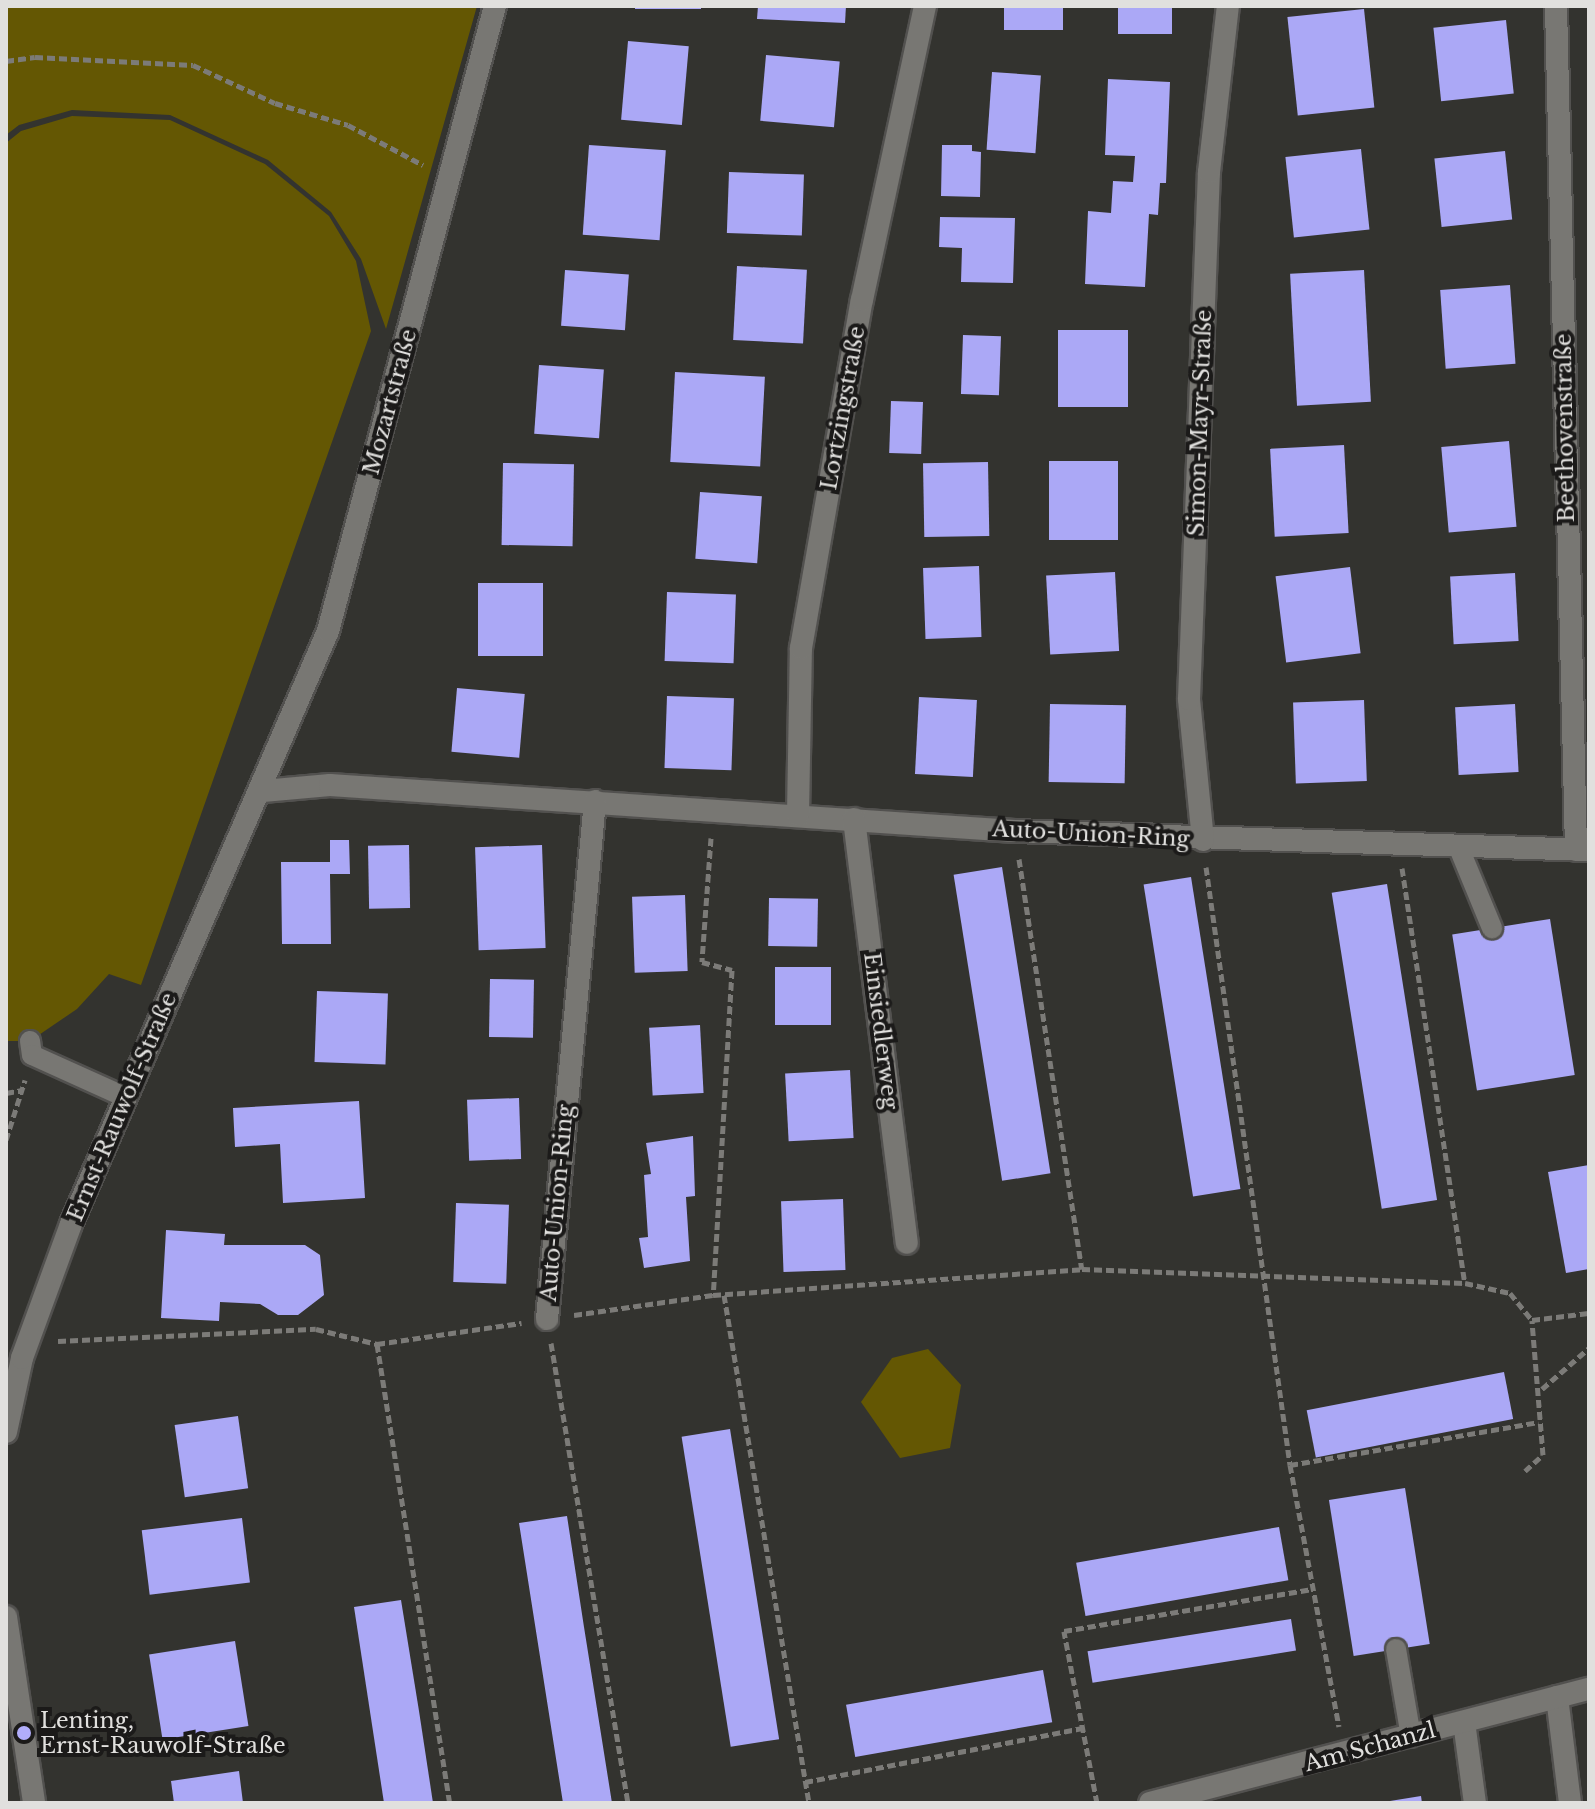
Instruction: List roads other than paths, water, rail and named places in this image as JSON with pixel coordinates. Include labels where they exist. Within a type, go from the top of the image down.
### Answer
[{"type":"street","name":"Mozartstraße","points":[[263,791],[328,631],[451,180],[495,6]]},
{"type":"street","name":"Lortzingstraße","points":[[798,815],[801,648],[862,300],[925,6]]},
{"type":"street","name":"Simon-Mayr-Straße","points":[[1203,840],[1189,699],[1209,172],[1228,6]]},
{"type":"street","name":"Beethovenstraße","points":[[1556,6],[1583,850]]},
{"type":"street","name":"Auto-Union-Ring","points":[[263,791],[330,785],[1014,831],[1203,840],[1583,850]]},
{"type":"street","name":"Ernst-Rauwolf-Straße","points":[[6,1432],[29,1342],[123,1096],[263,791]]},
{"type":"street","name":"Auto-Union-Ring","points":[[547,1319],[595,801]]},
{"type":"street","name":"Einsiedlerweg","points":[[854,819],[907,1243]]},
{"type":"street","points":[[6,1617],[34,1803]]},
{"type":"street","name":"Am Schanzl","points":[[1150,1803],[1345,1755],[1589,1689]]},
{"type":"street","points":[[1557,1697],[1570,1803]]},
{"type":"street","points":[[1464,1722],[1475,1803]]},
{"type":"lane","points":[[1459,848],[1492,928]]},
{"type":"lane","points":[[31,1048],[123,1096]]},
{"type":"lane","points":[[1396,1649],[1411,1737]]},
{"type":"place","name":"Lenting, Ernst-Rauwolf-Straße","points":[[24,1733]]}]
